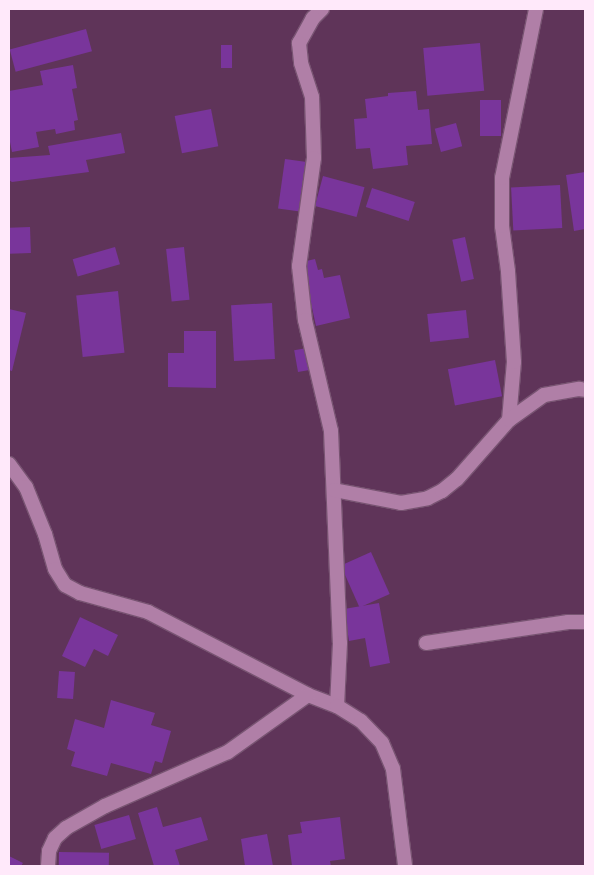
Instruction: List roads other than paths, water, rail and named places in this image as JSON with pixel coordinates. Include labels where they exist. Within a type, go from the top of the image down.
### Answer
[{"type":"street","points":[[322,9],[313,18],[299,43],[301,64],[312,97],[314,158],[299,266],[305,320],[331,431],[340,642],[337,706]]},
{"type":"street","points":[[509,420],[514,362],[508,271],[502,226],[502,178],[536,9]]},
{"type":"street","points":[[334,490],[401,503],[428,498],[442,491],[457,479],[509,420],[544,396],[579,389],[585,390]]},
{"type":"street","points":[[9,464],[26,488],[45,534],[55,569],[65,584],[80,593],[148,612],[308,695],[337,706],[361,721],[382,743],[393,769],[405,866]]},
{"type":"street","points":[[426,643],[568,622],[585,622]]},
{"type":"street","points":[[48,866],[49,850],[55,838],[66,828],[105,806],[228,752],[308,695]]}]
